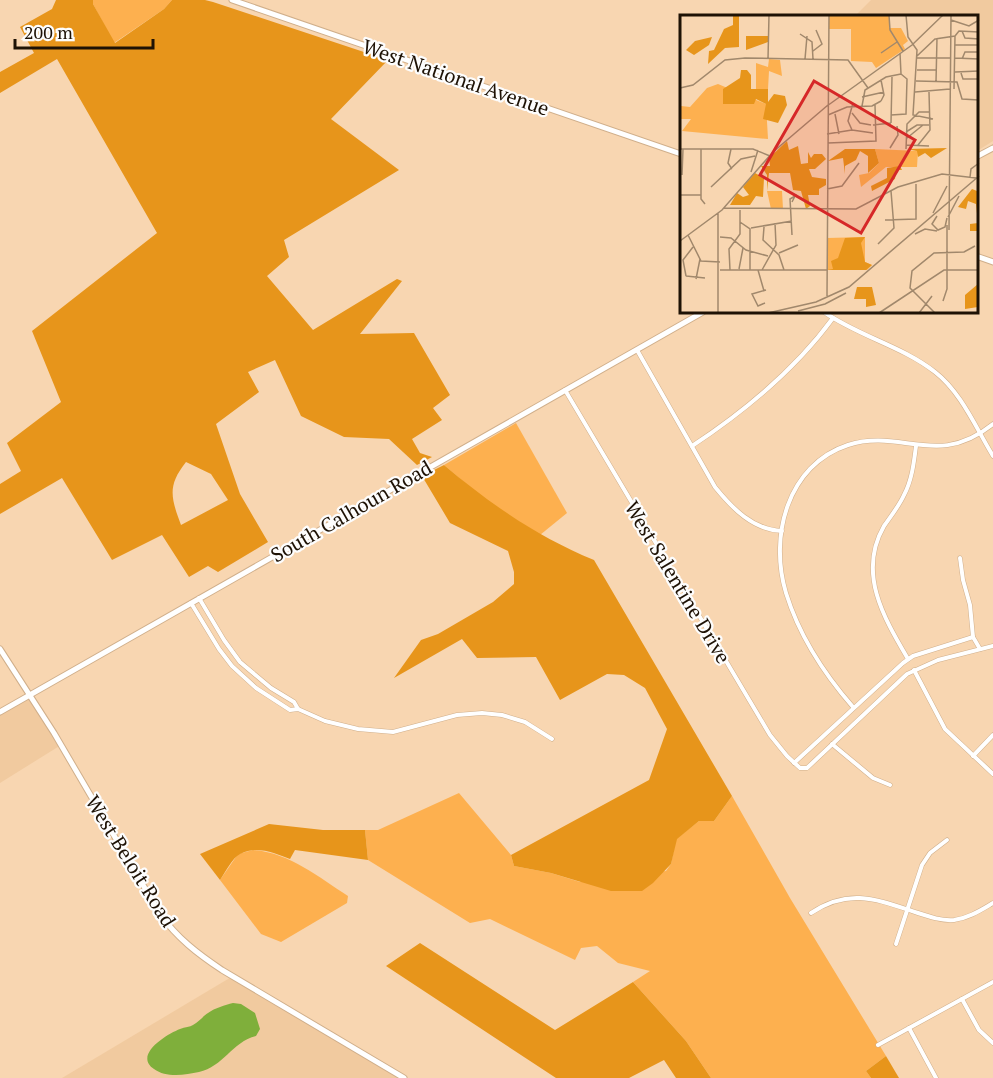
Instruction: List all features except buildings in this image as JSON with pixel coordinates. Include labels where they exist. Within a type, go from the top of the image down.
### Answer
[{"type":"main road","name":"West National Avenue","points":[[232,0],[680,154]]},
{"type":"main road","points":[[978,156],[993,148]]},
{"type":"main road","points":[[978,257],[993,262]]},
{"type":"main road","name":"South Calhoun Road","points":[[0,712],[700,314]]},
{"type":"main road","name":"West Beloit Road","points":[[0,649],[57,739],[160,914],[179,937],[222,970],[404,1078]]},
{"type":"street","points":[[827,314],[934,371],[953,390],[993,456]]},
{"type":"street","points":[[692,446],[719,428],[794,366],[833,318]]},
{"type":"street","points":[[637,350],[715,487],[737,512],[755,524],[782,531]]},
{"type":"street","name":"West Salentine Drive","points":[[565,390],[770,735],[794,764],[802,769],[807,768],[832,744]]},
{"type":"street","points":[[853,707],[821,664],[786,593],[782,570],[782,531],[790,496],[804,475],[820,460],[849,445],[880,441],[941,447],[957,444],[993,424]]},
{"type":"street","points":[[908,659],[877,596],[872,559],[884,526],[904,497],[909,485],[916,446]]},
{"type":"street","points":[[960,558],[970,605],[973,637],[980,649]]},
{"type":"street","points":[[199,598],[239,660],[267,685],[294,702],[298,709]]},
{"type":"street","points":[[191,603],[232,666],[262,692],[290,710],[298,709],[325,721],[358,729],[393,732],[457,715],[482,713],[502,715],[525,722],[552,739]]},
{"type":"street","points":[[794,764],[853,707],[908,659],[973,637]]},
{"type":"street","points":[[890,785],[873,778],[832,744],[889,690],[914,670],[939,660],[993,646]]},
{"type":"street","points":[[232,666],[239,660]]},
{"type":"street","points":[[914,670],[945,729],[993,774]]},
{"type":"street","points":[[262,692],[267,685]]},
{"type":"street","points":[[973,756],[993,735]]},
{"type":"street","points":[[896,944],[925,860],[947,840]]},
{"type":"street","points":[[811,913],[835,900],[852,897],[871,898],[936,919],[952,920],[968,916],[993,903]]},
{"type":"street","points":[[878,1045],[993,982]]},
{"type":"street","points":[[962,999],[979,1030],[993,1043]]},
{"type":"street","points":[[909,1028],[936,1078]]},
{"type":"shaded area","points":[[56,0],[93,0],[93,4],[115,43],[164,9],[172,0],[205,0],[388,60],[331,119],[399,170],[284,240],[289,257],[267,276],[313,330],[397,279],[402,281],[360,334],[414,333],[450,395],[433,408],[442,420],[412,439],[420,453],[432,457],[417,465],[389,439],[344,437],[301,416],[275,360],[248,372],[259,392],[216,424],[240,494],[268,542],[218,572],[208,566],[189,577],[162,535],[112,560],[62,478],[0,514],[0,484],[21,471],[7,443],[61,402],[32,331],[157,233],[57,59],[0,93],[0,72],[34,53],[20,27],[52,9]],"holes":[[[186,462],[211,474],[228,500],[181,525],[173,500],[173,485],[180,470]]]},
{"type":"shaded area","points":[[93,0],[172,0],[164,9],[114,43]]},
{"type":"shaded area","points":[[871,0],[993,0],[993,141],[978,150],[978,15],[856,15]]},
{"type":"shaded area","points":[[516,423],[567,513],[540,535],[485,500],[444,465]]},
{"type":"shaded area","points":[[444,465],[515,518],[553,541],[594,560],[732,796],[714,821],[699,821],[677,839],[671,864],[642,891],[611,891],[551,873],[514,866],[511,855],[649,780],[667,729],[645,688],[624,675],[607,674],[560,700],[536,657],[477,658],[462,639],[394,678],[421,640],[438,634],[493,602],[514,584],[514,572],[508,551],[450,523],[422,476]]},
{"type":"shaded area","points":[[29,695],[61,745],[0,783],[0,712]]},
{"type":"shaded area","points":[[459,793],[511,855],[514,866],[551,873],[580,882],[666,871],[671,864],[676,839],[699,821],[714,821],[732,796],[790,898],[886,1056],[866,1071],[871,1078],[711,1078],[686,1041],[633,982],[650,971],[618,963],[597,946],[581,948],[575,960],[490,919],[470,923],[368,860],[365,830],[378,830]]},
{"type":"shaded area","points":[[269,824],[323,830],[365,830],[368,860],[295,850],[290,859],[278,854],[252,850],[237,856],[220,880],[200,854]]},
{"type":"shaded area","points":[[253,850],[279,856],[303,867],[348,896],[347,903],[281,942],[261,934],[220,880],[238,854]]},
{"type":"shaded area","points":[[420,943],[555,1030],[633,982],[686,1041],[711,1078],[676,1078],[664,1060],[629,1078],[556,1078],[386,966]]},
{"type":"shaded area","points":[[233,976],[404,1078],[62,1078]]},
{"type":"shaded area","points":[[233,1003],[241,1004],[255,1013],[260,1029],[256,1036],[240,1043],[215,1065],[199,1072],[182,1075],[164,1074],[154,1069],[149,1063],[147,1058],[150,1052],[161,1040],[182,1028],[193,1025],[206,1014]]},
{"type":"shaded area","points":[[886,1056],[899,1078],[871,1078],[866,1071]]}]
